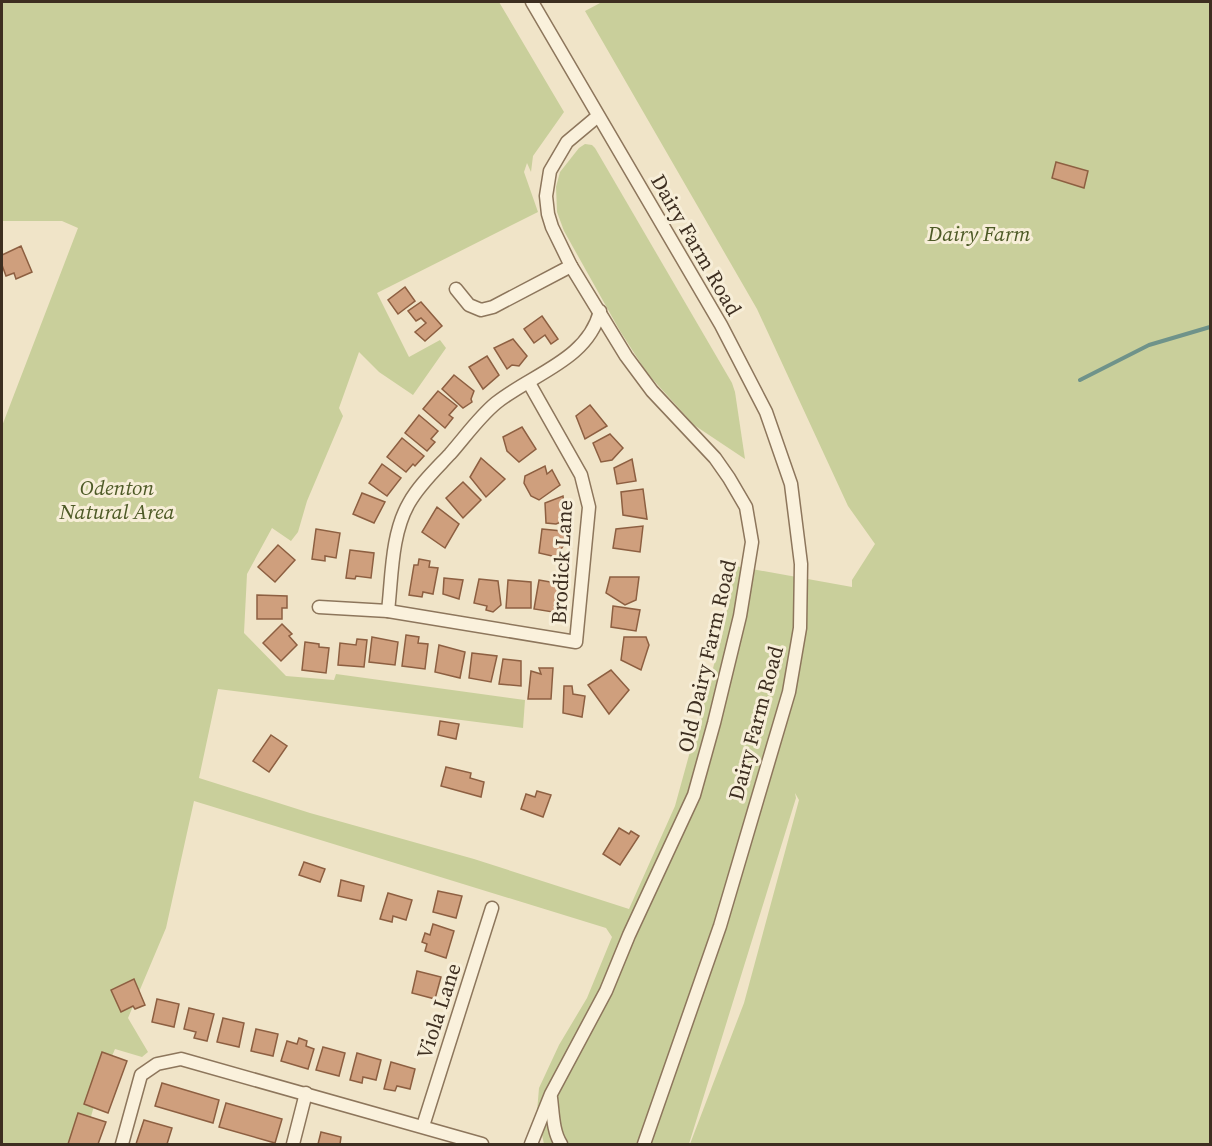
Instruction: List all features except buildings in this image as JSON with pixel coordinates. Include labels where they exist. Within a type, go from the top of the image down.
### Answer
[{"type":"street","name":"Dairy Farm Road","points":[[532,2],[715,315],[766,412],[791,484],[801,564],[800,628],[789,692],[720,926],[644,1144]]},
{"type":"street","name":"Old Dairy Farm Road","points":[[531,1144],[551,1094],[606,992],[629,935],[694,795],[740,616],[752,542],[746,507],[729,478],[715,458],[652,391],[626,356],[571,266],[552,227],[548,214],[550,171],[567,142],[598,116]]},
{"type":"street","points":[[456,289],[469,305],[481,310],[493,307],[571,266]]},
{"type":"street","points":[[388,611],[398,534],[409,503],[433,472],[496,403],[578,349],[589,337],[597,323],[600,311]]},
{"type":"street","name":"Brodick Lane","points":[[319,607],[388,611],[576,642],[589,507],[581,475],[529,383]]},
{"type":"street","name":"Viola Lane","points":[[423,1126],[492,908]]},
{"type":"street","points":[[122,1144],[141,1075],[157,1064],[181,1059],[482,1144]]},
{"type":"street","points":[[293,1144],[306,1093]]},
{"type":"street","points":[[551,1094],[553,1117],[561,1144]]},
{"type":"green space","points":[[2,2],[499,2],[564,112],[533,156],[531,172],[527,163],[524,172],[538,212],[377,293],[409,357],[440,340],[446,348],[413,395],[379,372],[359,352],[339,408],[343,416],[307,501],[298,532],[291,541],[272,528],[247,574],[244,633],[286,676],[334,680],[336,674],[525,700],[523,728],[218,689],[199,778],[310,813],[474,859],[629,909],[675,806],[723,632],[735,566],[852,587],[852,580],[875,544],[848,506],[757,309],[585,11],[602,2],[1210,2],[1210,1144],[690,1144],[744,1003],[799,800],[795,793],[796,798],[689,1144],[544,1144],[537,1112],[539,1088],[559,1045],[587,998],[612,937],[606,928],[194,801],[166,928],[128,1018],[148,1052],[142,1057],[115,1049],[101,1082],[83,1144],[2,1144],[2,426],[78,228],[62,221],[2,221]]},
{"type":"green space","points":[[585,144],[595,148],[732,383],[745,459],[694,425],[647,373],[620,331],[564,231],[557,212],[556,187],[560,172],[579,148]]},
{"type":"waterway","points":[[1080,380],[1149,345],[1210,327]]},
{"type":"park label","name":"Dairy Farm","points":[[979,234]]},
{"type":"park label","name":"Odenton Natural Area","points":[[117,500]]}]
